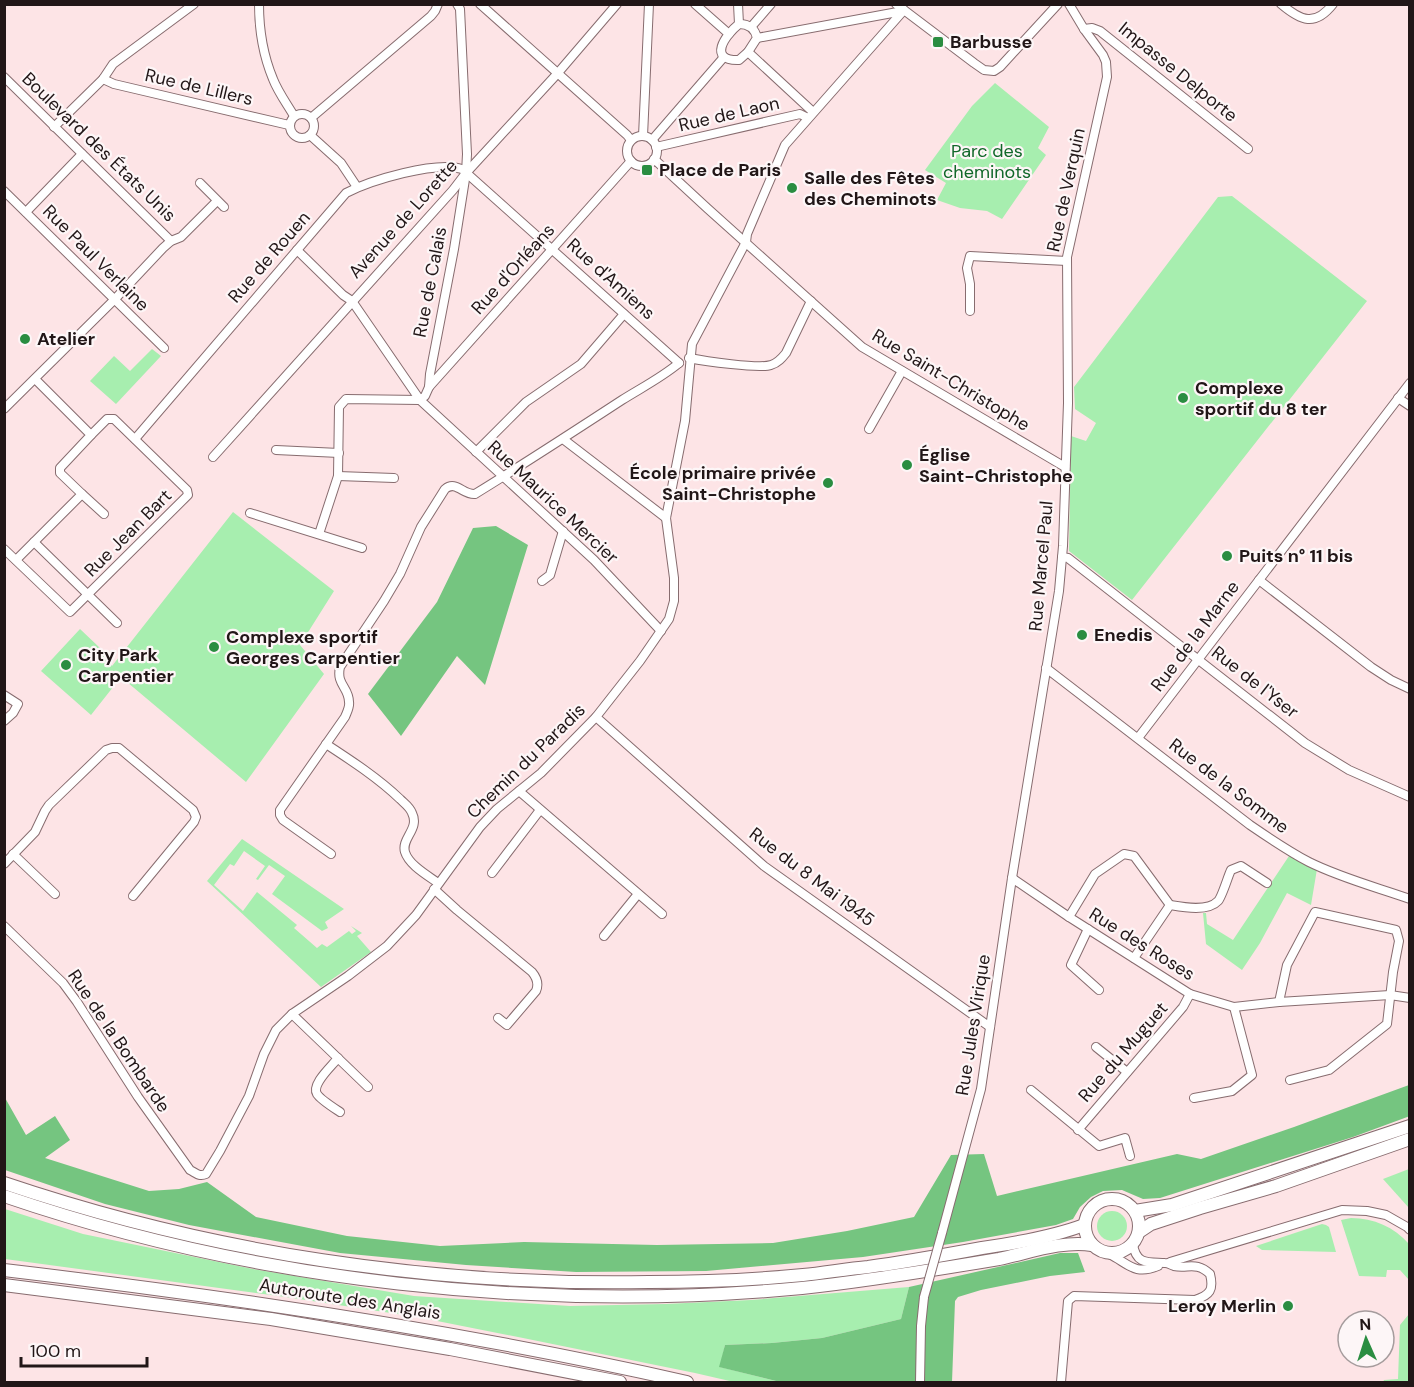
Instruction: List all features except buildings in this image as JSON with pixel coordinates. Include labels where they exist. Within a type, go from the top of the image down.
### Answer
[{"type":"highway","points":[[1135,1211],[1172,1205],[1410,1126]]},
{"type":"highway","points":[[1136,1238],[1139,1225],[1135,1211],[1122,1200],[1104,1199],[1096,1203],[1086,1216],[1084,1225],[1087,1239],[1092,1245],[1097,1250],[1109,1254],[1118,1253],[1126,1250],[1151,1224],[1276,1186],[1410,1139]]},
{"type":"highway","points":[[4,1183],[144,1224],[251,1247],[357,1265],[455,1276],[532,1281],[695,1282],[801,1275],[902,1262],[1005,1245],[1084,1225]]},
{"type":"highway","points":[[4,1196],[141,1237],[249,1260],[356,1278],[454,1289],[531,1294],[607,1296],[699,1294],[801,1288],[901,1276],[1066,1245],[1092,1245]]},
{"type":"highway","name":"Autoroute des Anglais","points":[[4,1270],[273,1304],[426,1329],[687,1383]]},
{"type":"highway","name":"Autoroute des Anglais","points":[[4,1285],[271,1319],[450,1349],[620,1383]]},
{"type":"street","points":[[54,127],[103,79],[113,64],[194,4]]},
{"type":"street","points":[[259,4],[259,23],[273,80],[294,117]]},
{"type":"street","points":[[311,118],[431,16],[438,4]]},
{"type":"street","name":"Rue de Calais","points":[[429,387],[466,173],[460,9],[457,4]]},
{"type":"street","points":[[480,4],[631,141]]},
{"type":"street","name":"Avenue de Lorette","points":[[213,457],[557,74],[617,4]]},
{"type":"street","points":[[643,136],[649,4]]},
{"type":"street","points":[[695,4],[729,34]]},
{"type":"street","points":[[738,4],[739,24]]},
{"type":"street","points":[[751,27],[771,4]]},
{"type":"street","points":[[896,4],[984,70],[994,71],[1058,4]]},
{"type":"street","name":"Rue de Verquin","points":[[1065,467],[1068,391],[1067,261],[1107,77],[1103,55],[1069,4]]},
{"type":"street","points":[[1281,4],[1295,16],[1306,20],[1315,19],[1328,11],[1333,4]]},
{"type":"street","points":[[757,38],[904,10]]},
{"type":"street","name":"Chemin du Paradis","points":[[203,1175],[206,1174],[220,1151],[249,1095],[276,1030],[292,1014],[387,946],[416,915],[480,827],[497,809],[541,773],[596,717],[661,631],[672,612],[674,601],[674,578],[666,518],[684,421],[689,361],[694,338],[746,242],[747,234],[785,145],[904,10]]},
{"type":"street","points":[[739,24],[751,27],[756,32],[757,38],[748,52],[739,60],[731,60],[724,57],[721,51],[722,44],[739,24]]},
{"type":"street","name":"Impasse Delporte","points":[[1084,29],[1092,28],[1100,31],[1248,149]]},
{"type":"street","points":[[748,52],[811,115]]},
{"type":"street","points":[[654,143],[724,57]]},
{"type":"street","name":"Boulevard des États Unis","points":[[4,77],[171,241]]},
{"type":"street","name":"Rue de Lillers","points":[[103,79],[114,84],[289,125]]},
{"type":"street","points":[[301,114],[311,118],[314,129],[310,135],[305,138],[296,137],[290,131],[290,121],[294,117],[301,114]]},
{"type":"street","name":"Rue de Laon","points":[[654,143],[800,114],[811,115]]},
{"type":"street","points":[[310,135],[341,163],[357,187]]},
{"type":"street","points":[[643,136],[654,143],[656,155],[646,165],[631,161],[627,153],[628,144],[634,138],[643,136]]},
{"type":"street","points":[[26,212],[82,154]]},
{"type":"street","name":"Rue Saint-Christophe","points":[[654,159],[862,347],[1065,467]]},
{"type":"street","name":"Rue d'Orléans","points":[[420,400],[425,396],[429,387],[631,161]]},
{"type":"street","name":"Rue de Rouen","points":[[135,439],[346,193],[388,177],[428,169],[454,167],[466,173]]},
{"type":"street","name":"Rue d'Amiens","points":[[466,173],[680,363]]},
{"type":"street","points":[[4,409],[171,241],[181,237],[220,204],[200,183]]},
{"type":"street","name":"Rue Paul Verlaine","points":[[4,191],[164,348]]},
{"type":"street","name":"Rue Maurice Mercier","points":[[297,250],[352,301],[420,400],[594,560],[661,631]]},
{"type":"street","points":[[970,311],[970,284],[967,268],[970,256],[1067,261]]},
{"type":"street","points":[[331,854],[283,820],[280,810],[345,717],[349,706],[349,696],[339,677],[343,662],[400,574],[421,527],[445,489],[453,485],[472,495],[480,491],[680,363],[689,361],[770,366],[786,353],[811,301]]},
{"type":"street","points":[[476,452],[526,402],[580,364],[624,314]]},
{"type":"street","points":[[869,429],[902,370]]},
{"type":"street","points":[[35,379],[91,435],[60,468],[60,472],[104,514]]},
{"type":"street","name":"Rue de la Marne","points":[[1138,738],[1410,383]]},
{"type":"street","points":[[1398,398],[1410,406]]},
{"type":"street","points":[[319,534],[338,476],[339,406],[346,399],[420,400]]},
{"type":"street","name":"Rue Jean Bart","points":[[16,560],[70,612],[188,495],[187,490],[114,419],[107,419],[91,435]]},
{"type":"street","points":[[563,439],[666,518]]},
{"type":"street","points":[[276,450],[339,453]]},
{"type":"street","name":"Rue Marcel Paul","points":[[1046,668],[1059,591],[1065,467]]},
{"type":"street","points":[[338,476],[394,478]]},
{"type":"street","points":[[4,549],[16,560],[82,494]]},
{"type":"street","points":[[250,513],[362,548]]},
{"type":"street","points":[[542,581],[550,575],[563,531]]},
{"type":"street","points":[[34,542],[117,623]]},
{"type":"street","name":"Rue de l'Yser","points":[[1062,557],[1068,558],[1328,758],[1359,775],[1410,797]]},
{"type":"street","points":[[1259,580],[1371,667],[1391,680],[1410,688]]},
{"type":"street","name":"Rue de la Somme","points":[[1046,668],[1250,825],[1281,846],[1340,875],[1410,899]]},
{"type":"street","name":"Rue Jules Virique","points":[[920,1383],[924,1297],[981,1089],[1046,668]]},
{"type":"street","points":[[4,695],[18,704],[13,713],[4,721]]},
{"type":"street","name":"Rue du 8 Mai 1945","points":[[596,717],[764,866],[990,1027]]},
{"type":"street","points":[[326,744],[375,777],[409,808],[414,824],[404,846],[408,859],[457,910],[532,972],[537,980],[536,991],[507,1025],[498,1018]]},
{"type":"street","points":[[4,864],[35,832],[49,805],[106,750],[119,748],[193,810],[196,817],[133,896]]},
{"type":"street","points":[[519,791],[662,914]]},
{"type":"street","points":[[492,873],[540,810]]},
{"type":"street","points":[[13,854],[55,894]]},
{"type":"street","points":[[1070,917],[1095,874],[1124,854],[1134,856],[1170,905],[1187,909],[1209,906],[1218,901],[1231,870],[1241,866],[1267,883]]},
{"type":"street","name":"Rue des Roses","points":[[1012,878],[1190,994],[1234,1007],[1390,995],[1410,998]]},
{"type":"street","points":[[604,936],[638,894]]},
{"type":"street","points":[[1134,958],[1170,905]]},
{"type":"street","points":[[1279,1002],[1287,965],[1316,912],[1396,930],[1399,941],[1387,1024],[1329,1070],[1290,1080]]},
{"type":"street","name":"Rue de la Bombarde","points":[[4,926],[63,983],[146,1109],[190,1170],[203,1175]]},
{"type":"street","points":[[1088,929],[1071,965],[1100,990]]},
{"type":"street","name":"Rue du Muguet","points":[[1078,1130],[1183,1006],[1190,994]]},
{"type":"street","points":[[1194,1098],[1232,1091],[1252,1075],[1234,1007]]},
{"type":"street","points":[[292,1014],[368,1087]]},
{"type":"street","points":[[1096,1047],[1126,1072]]},
{"type":"street","points":[[338,1058],[316,1087],[317,1094],[340,1112]]},
{"type":"street","points":[[1031,1090],[1099,1146],[1125,1138],[1130,1156]]},
{"type":"street","points":[[1109,1254],[1132,1269],[1153,1269],[1342,1210],[1367,1211],[1386,1215],[1410,1230]]},
{"type":"street","points":[[1061,1383],[1068,1300],[1074,1296],[1195,1300],[1208,1295],[1212,1281],[1210,1274],[1204,1269],[1192,1265],[1173,1266],[1168,1263],[1144,1262],[1138,1258],[1134,1250],[1136,1238]]},
{"type":"green space","name":"Parc des cheminots","points":[[995,83],[1049,127],[1038,148],[1046,155],[1002,219],[987,211],[960,208],[937,200],[946,183],[925,170],[972,106]]},
{"type":"green space","name":"Complexe sportif du 8 ter","points":[[1232,196],[1367,301],[1132,600],[1069,551],[1071,436],[1086,441],[1096,423],[1075,409],[1074,387],[1218,197]]},
{"type":"green space","points":[[152,349],[161,356],[116,404],[90,381],[114,356],[130,371]]},
{"type":"green space","name":"Complexe sportif Georges Carpentier","points":[[233,512],[334,591],[300,645],[324,674],[246,782],[121,677],[91,715],[41,671],[80,629],[100,648],[112,666]]},
{"type":"green space","points":[[496,526],[528,545],[485,685],[457,656],[401,736],[368,694],[437,602],[473,528]]},
{"type":"green space","points":[[242,839],[344,909],[325,922],[328,928],[322,931],[272,894],[285,876],[269,865],[258,880],[256,879],[265,866],[244,851],[234,866],[230,864],[214,885],[243,911],[257,892],[297,925],[294,928],[317,948],[322,944],[327,947],[349,931],[352,934],[356,931],[351,926],[362,933],[357,936],[371,952],[321,987],[207,881]]},
{"type":"green space","points":[[1289,856],[1317,869],[1311,905],[1287,893],[1260,943],[1242,970],[1206,944],[1203,913],[1206,913],[1207,924],[1233,940]]},
{"type":"green space","points":[[1409,1085],[1410,1116],[1353,1137],[1160,1198],[1143,1199],[1122,1190],[1103,1191],[1091,1197],[1080,1207],[1073,1219],[1056,1225],[863,1257],[706,1271],[576,1272],[466,1265],[340,1253],[189,1225],[105,1204],[5,1170],[4,1096],[26,1135],[55,1116],[70,1140],[45,1158],[149,1191],[179,1189],[207,1182],[256,1217],[347,1236],[440,1246],[524,1242],[657,1245],[773,1243],[914,1217],[951,1155],[984,1154],[997,1196],[1177,1154],[1201,1159]]},
{"type":"green space","points":[[1410,1169],[1409,1208],[1383,1179]]},
{"type":"green space","points":[[5,1209],[83,1234],[253,1269],[414,1296],[570,1306],[751,1300],[909,1287],[901,1319],[822,1338],[725,1345],[720,1367],[780,1382],[734,1382],[417,1317],[5,1259]]},
{"type":"green space","points":[[1112,1211],[1118,1212],[1126,1220],[1126,1232],[1118,1240],[1112,1241],[1106,1240],[1098,1232],[1097,1226],[1098,1220],[1106,1212]]},
{"type":"green space","points":[[1351,1218],[1383,1225],[1397,1233],[1409,1244],[1409,1280],[1400,1270],[1387,1270],[1386,1277],[1359,1276],[1341,1220]]},
{"type":"green space","points":[[1322,1224],[1329,1227],[1336,1252],[1262,1250],[1256,1246]]},
{"type":"green space","points":[[1060,1253],[1078,1253],[1085,1272],[1050,1276],[958,1297],[955,1301],[952,1382],[780,1382],[719,1367],[725,1345],[822,1338],[901,1319],[909,1287]]},
{"type":"green space","points":[[1409,1314],[1409,1382],[1383,1382],[1398,1379],[1400,1325]]},
{"type":"place","name":"Barbusse","points":[[938,42]]},
{"type":"place","name":"Place de Paris","points":[[647,170]]},
{"type":"place","name":"Salle des Fêtes des Cheminots","points":[[792,188]]},
{"type":"place","name":"Atelier","points":[[25,339]]},
{"type":"place","name":"Complexe sportif du 8 ter","points":[[1183,398]]},
{"type":"place","name":"Église Saint-Christophe","points":[[907,465]]},
{"type":"place","name":"École primaire privée Saint-Christophe","points":[[828,483]]},
{"type":"place","name":"Puits n° 11 bis","points":[[1227,556]]},
{"type":"place","name":"Enedis","points":[[1082,635]]},
{"type":"place","name":"Complexe sportif Georges Carpentier","points":[[214,647]]},
{"type":"place","name":"City Park Carpentier","points":[[66,665]]},
{"type":"place","name":"Leroy Merlin","points":[[1288,1306]]}]
